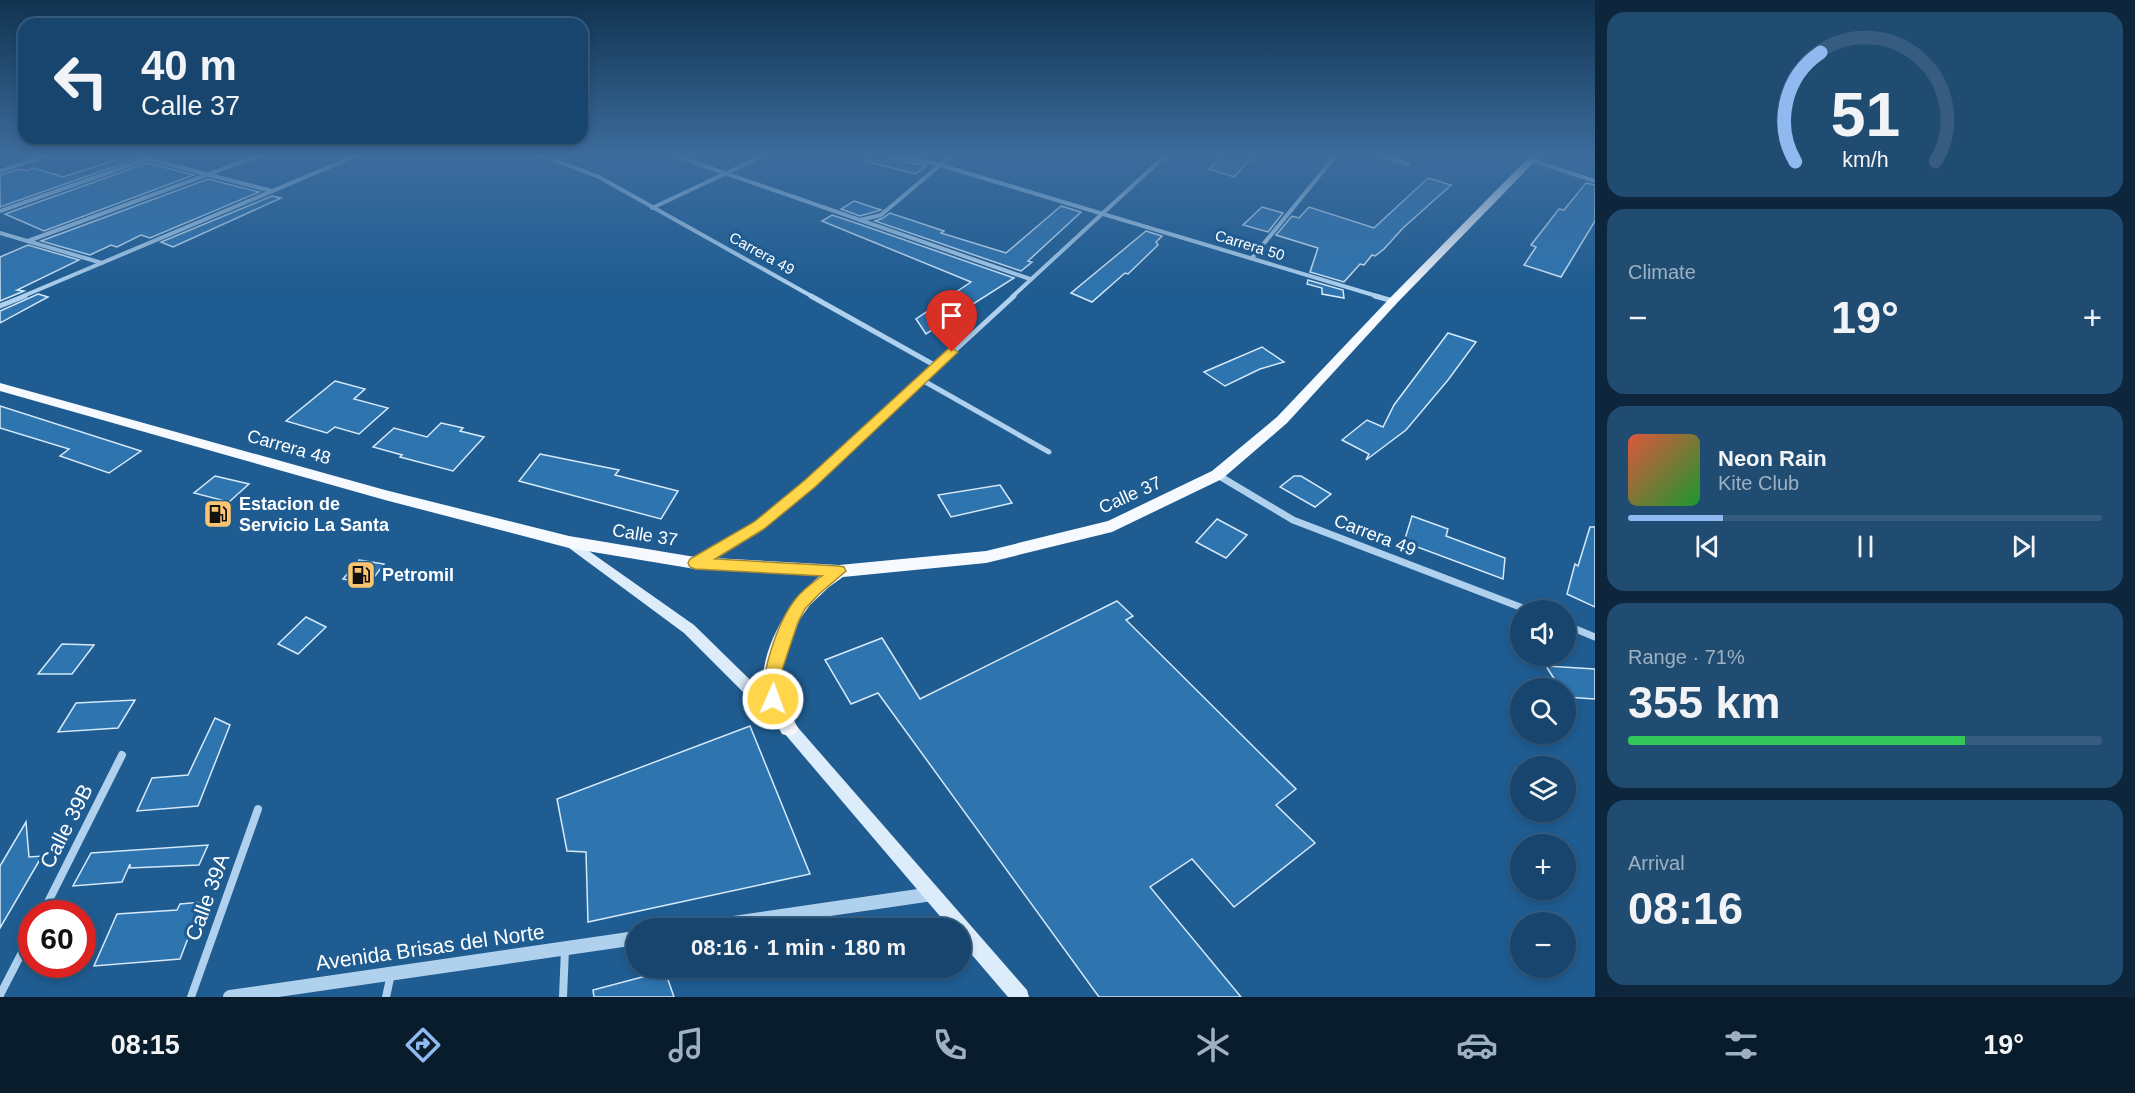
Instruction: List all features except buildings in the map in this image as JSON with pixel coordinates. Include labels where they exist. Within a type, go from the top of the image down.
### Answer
[{"type":"main road","name":"Calle 37","points":[[569,542],[695,563],[839,571],[986,557],[1112,526],[1217,475],[1282,420],[1393,301],[1491,201]]},
{"type":"main road","name":"Carrera 48","points":[[0,387],[385,495],[569,542]]},
{"type":"main road","points":[[569,542],[689,629],[789,728],[1020,997]]},
{"type":"main road","points":[[789,728],[773,699],[772,676],[781,643],[800,605],[814,590],[839,571]]},
{"type":"street","points":[[0,211],[29,201]]},
{"type":"street","points":[[28,241],[137,201]]},
{"type":"street","points":[[0,306],[251,201]]},
{"type":"street","name":"Carrera 49","points":[[639,201],[936,366]]},
{"type":"street","points":[[652,208],[668,201]]},
{"type":"street","points":[[803,201],[1030,279]]},
{"type":"street","points":[[860,220],[881,215],[898,201]]},
{"type":"street","name":"Carrera 50","points":[[1057,201],[1393,301]]},
{"type":"street","points":[[695,563],[759,525],[810,484],[1116,201]]},
{"type":"street","points":[[1252,258],[1299,201]]},
{"type":"street","points":[[0,233],[103,263]]},
{"type":"street","points":[[922,380],[1049,452]]},
{"type":"street","name":"Carrera 49","points":[[1217,475],[1293,520],[1510,603]]},
{"type":"street","points":[[1576,629],[1595,636]]},
{"type":"street","name":"Calle 39B","points":[[49,900],[122,755]]},
{"type":"street","name":"Calle 39A","points":[[191,997],[258,809]]},
{"type":"street","points":[[768,918],[932,894]]},
{"type":"street","name":"Avenida Brisas del Norte","points":[[230,997],[626,939]]},
{"type":"street","points":[[563,997],[566,948]]},
{"type":"street","points":[[0,995],[18,960]]},
{"type":"street","points":[[386,997],[392,973]]},
{"type":"place","name":"Estacion de Servicio La Santa","points":[[218,514]]},
{"type":"place","name":"Petromil","points":[[361,575]]},
{"type":"route","points":[[773,699],[772,676],[790,621],[800,605],[814,590],[839,571],[695,563],[759,525],[810,484],[952,352]]}]
